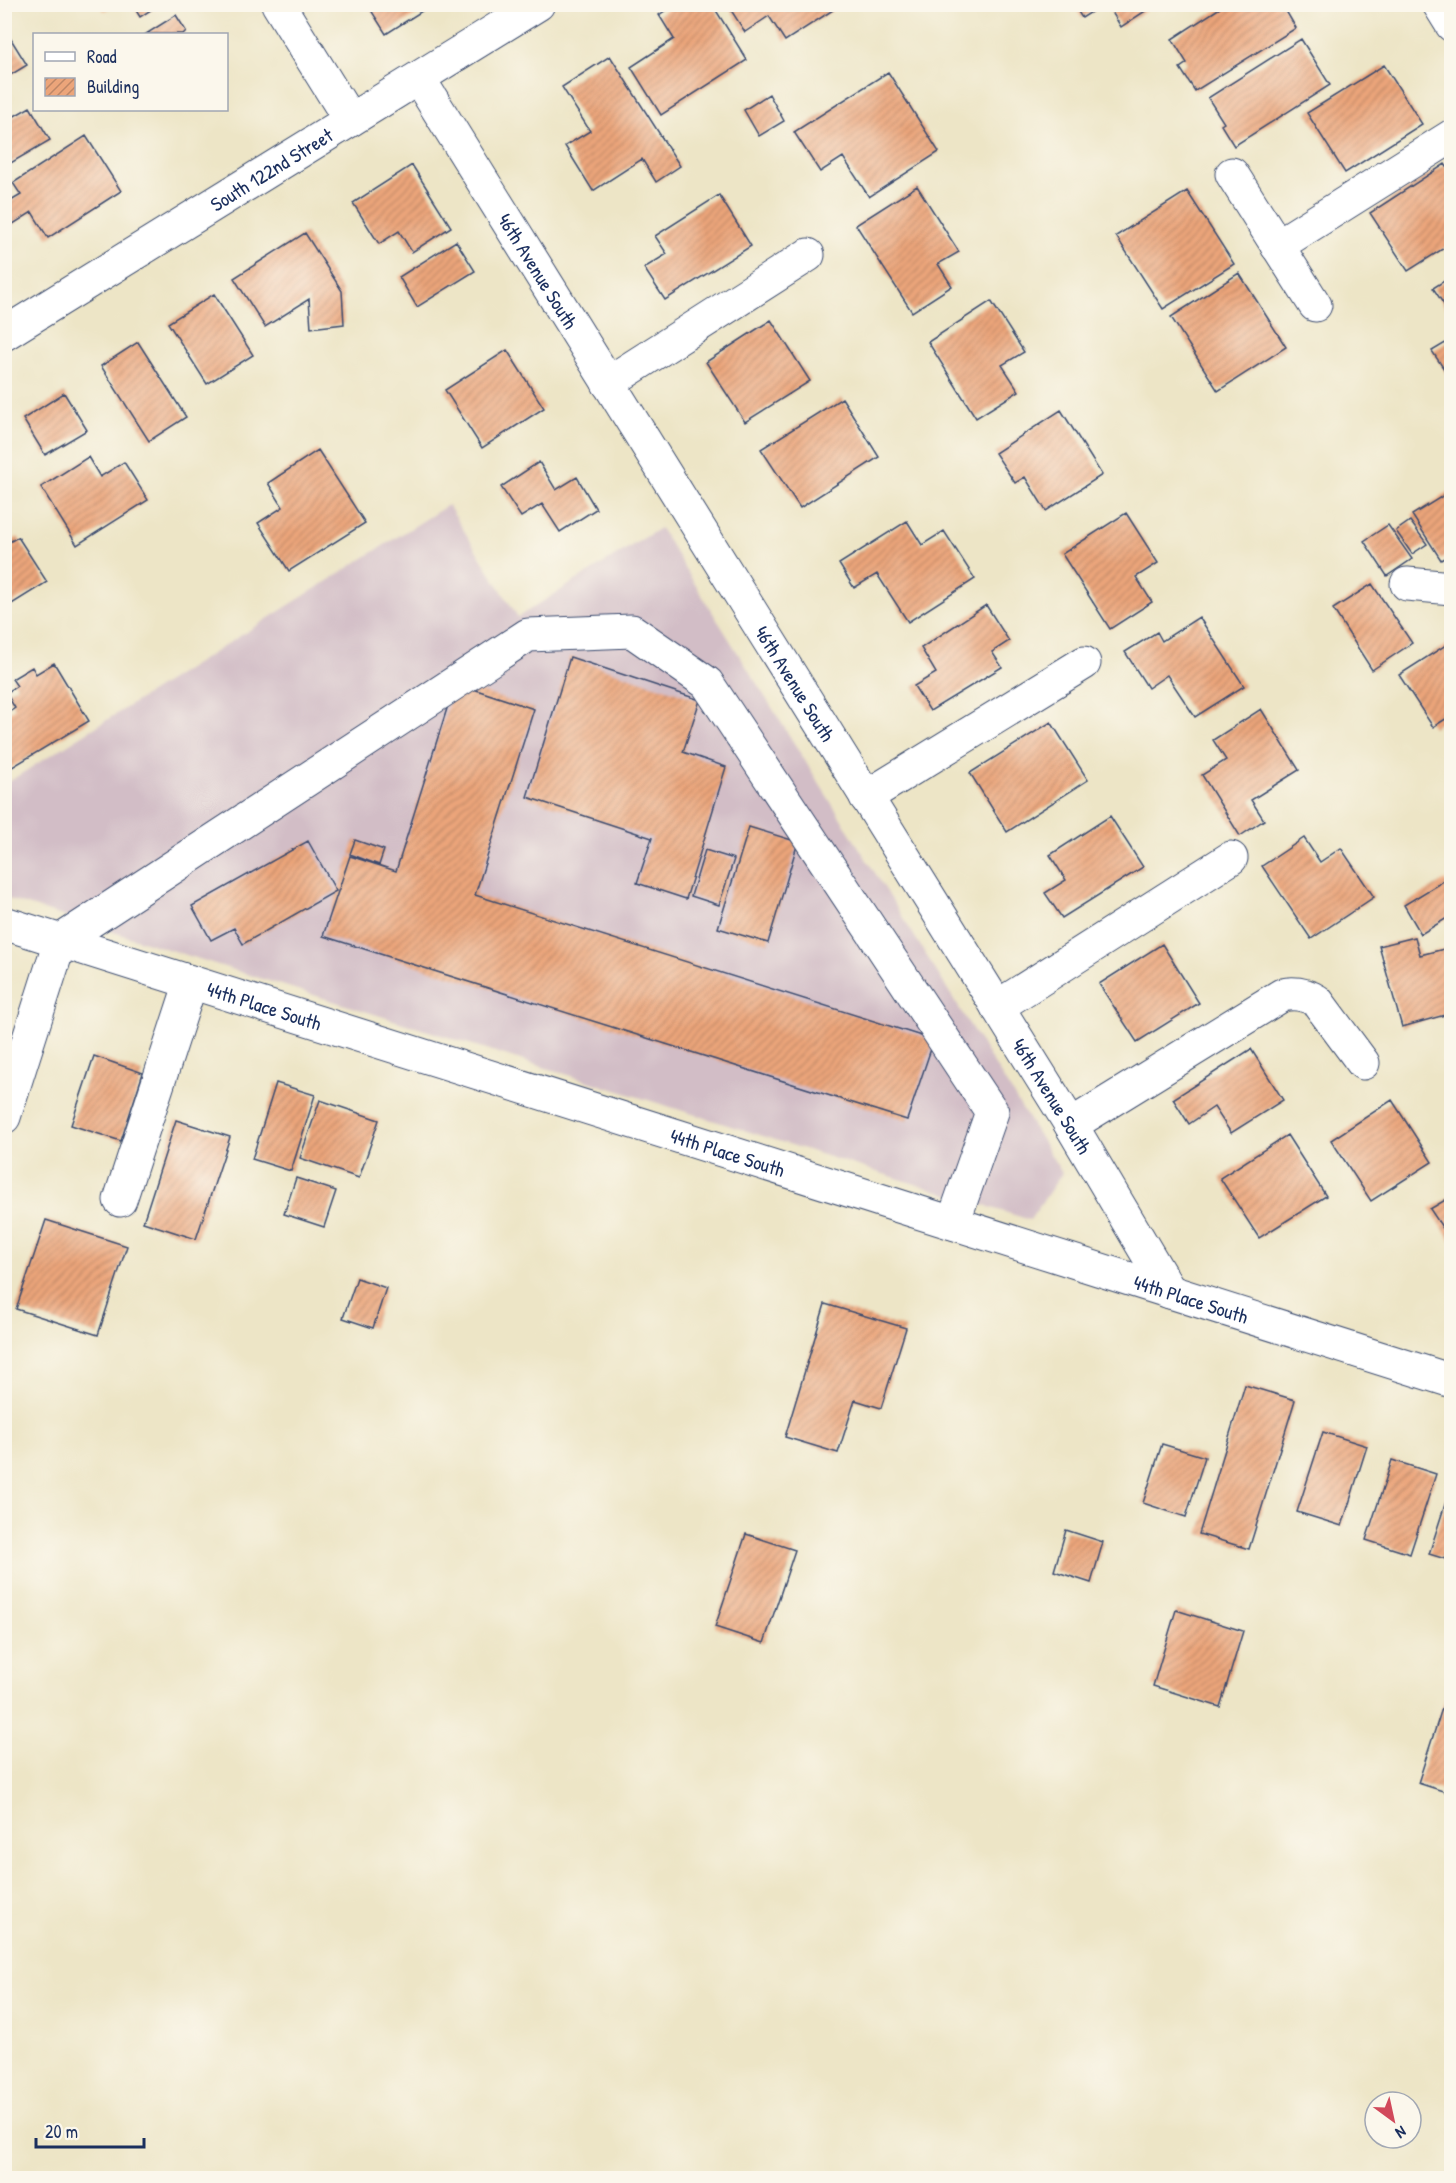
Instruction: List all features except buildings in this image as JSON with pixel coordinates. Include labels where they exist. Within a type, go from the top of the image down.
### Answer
[{"type":"street","points":[[278,4],[350,120]]},
{"type":"street","name":"South 122nd Street","points":[[4,334],[538,4]]},
{"type":"street","name":"46th Avenue South","points":[[419,79],[1071,1125],[1170,1292]]},
{"type":"street","points":[[1277,246],[1452,136]]},
{"type":"street","points":[[1232,174],[1315,305]]},
{"type":"street","points":[[608,383],[808,255]]},
{"type":"street","points":[[1407,584],[1452,588]]},
{"type":"street","points":[[4,1117],[60,941],[528,635],[632,631],[707,683],[992,1112],[953,1223]]},
{"type":"street","points":[[866,797],[1084,663]]},
{"type":"street","points":[[997,1006],[1231,858]]},
{"type":"street","name":"44th Place South","points":[[4,923],[1452,1381]]},
{"type":"street","points":[[120,1200],[191,982]]},
{"type":"street","points":[[1071,1125],[1282,994],[1293,993],[1317,1001],[1363,1063]]},
{"type":"shaded area","points":[[448,505],[518,617],[660,528],[1062,1173],[1030,1220],[5,898],[5,784]]}]
